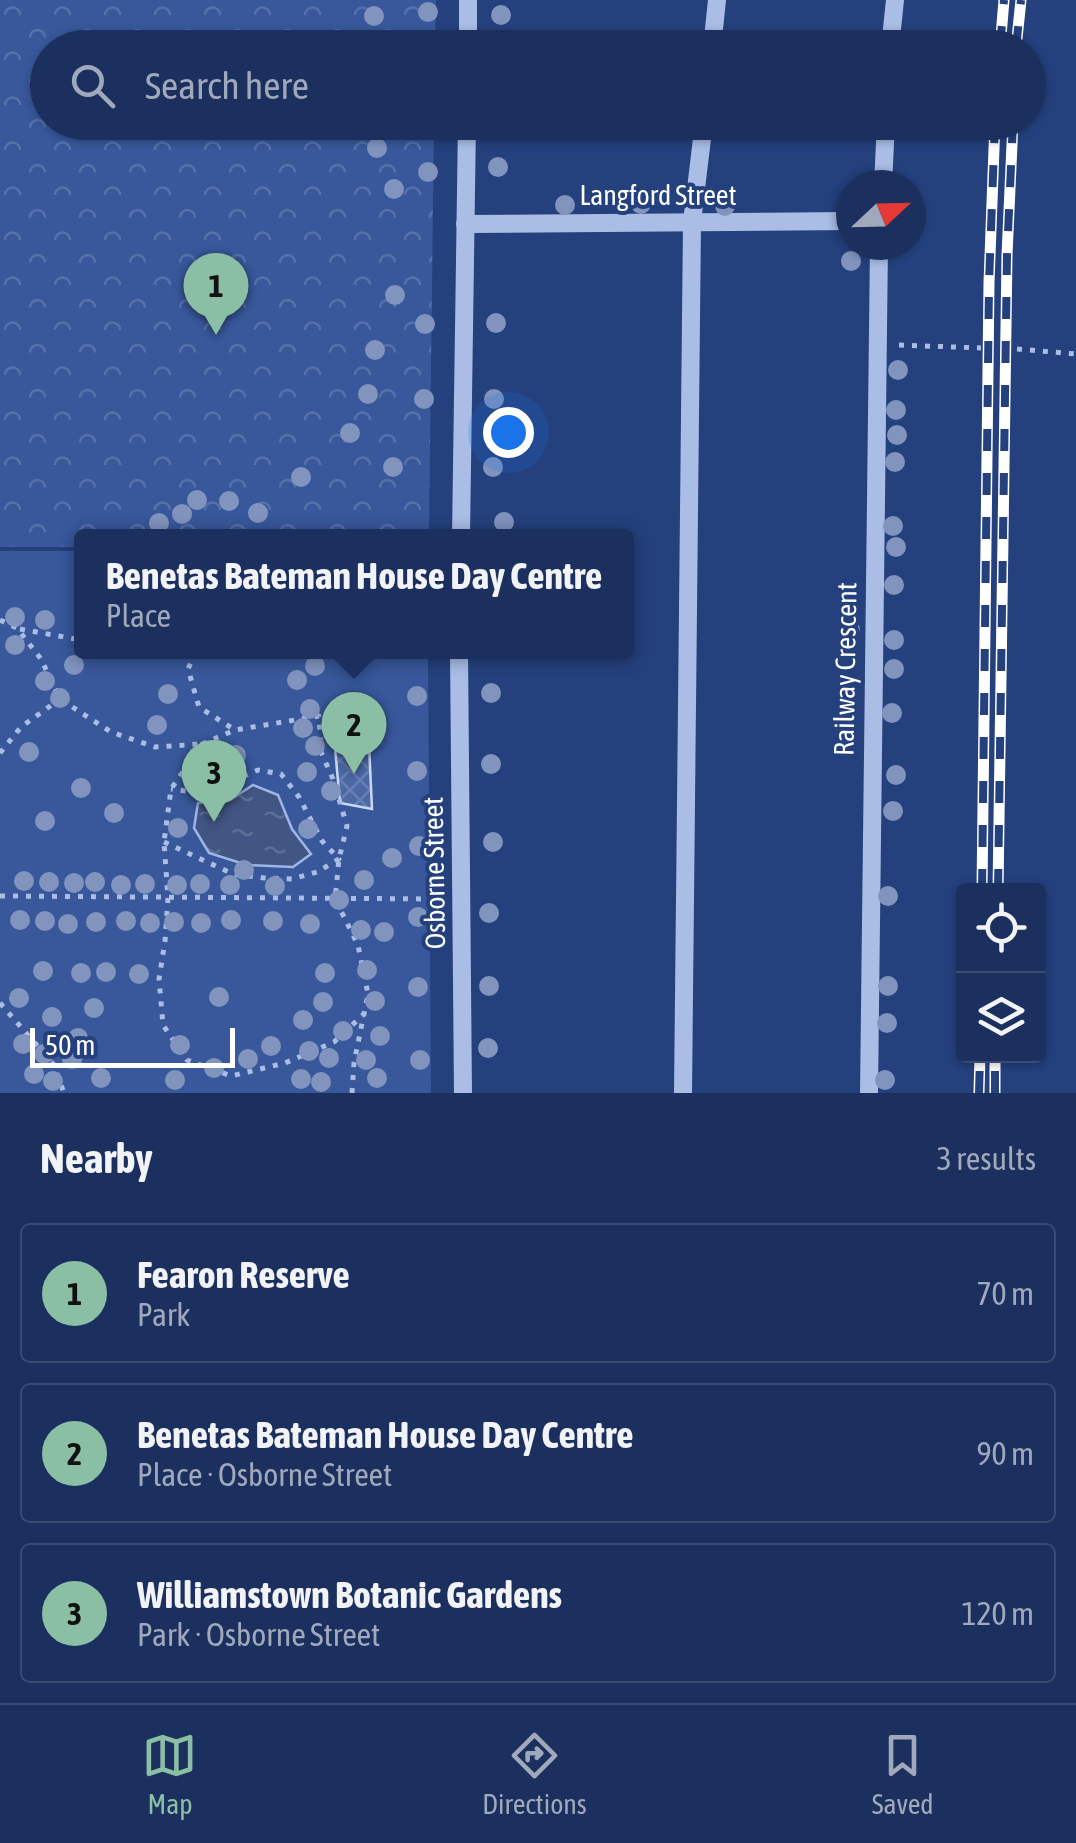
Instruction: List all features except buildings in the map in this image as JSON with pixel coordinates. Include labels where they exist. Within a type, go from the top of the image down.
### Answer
[{"type":"street","points":[[468,0],[468,30]]},
{"type":"street","points":[[714,30],[718,0]]},
{"type":"street","points":[[892,30],[894,0]]},
{"type":"street","points":[[461,529],[467,140]]},
{"type":"street","points":[[683,1093],[692,222],[702,140]]},
{"type":"street","points":[[883,170],[885,140]]},
{"type":"street","name":"Langford Street","points":[[466,224],[836,221]]},
{"type":"street","name":"Railway Crescent","points":[[869,1093],[879,260]]},
{"type":"street","name":"Osborne Street","points":[[460,659],[463,1093]]},
{"type":"path","points":[[877,341],[981,348]]},
{"type":"path","points":[[1018,349],[1076,354]]},
{"type":"path","points":[[0,620],[17,628],[74,639]]},
{"type":"path","points":[[17,628],[40,659],[60,698],[111,732],[155,747],[202,744],[235,730],[319,716],[321,752],[347,826],[338,859],[335,899],[358,945],[368,994],[352,1093]]},
{"type":"path","points":[[193,659],[188,669],[199,708],[235,730]]},
{"type":"path","points":[[0,753],[21,727],[60,698]]},
{"type":"path","points":[[202,744],[170,789],[164,842],[168,898],[159,979],[163,1025],[187,1060],[231,1076],[285,1063],[334,1042],[364,1013]]},
{"type":"path","points":[[170,789],[194,792],[258,770],[280,774],[299,796],[322,841],[338,859]]},
{"type":"path","points":[[164,842],[233,874],[264,878],[292,878],[317,872],[338,859]]},
{"type":"path","points":[[0,896],[462,899]]},
{"type":"path","points":[[0,1003],[54,1065],[64,1093]]},
{"type":"green space","points":[[0,0],[436,0],[435,30],[30,30],[30,140],[434,140],[429,529],[74,529],[74,547],[0,547]]},
{"type":"green space","points":[[0,551],[74,551],[74,659],[428,659],[431,1093],[0,1093]]},
{"type":"water","points":[[253,785],[278,795],[292,829],[311,854],[293,867],[247,865],[209,853],[194,828],[198,803],[230,800]]},
{"type":"railway","points":[[1002,30],[1004,0]]},
{"type":"railway","points":[[1018,30],[1021,0]]},
{"type":"railway","points":[[982,883],[994,140]]},
{"type":"railway","points":[[998,883],[1007,255],[1012,140]]},
{"type":"railway","points":[[979,1093],[980,1063]]},
{"type":"railway","points":[[995,1063],[995,1093]]},
{"type":"place","name":"Fearon Reserve","points":[[216,335]]},
{"type":"place","name":"Benetas Bateman House Day Centre","points":[[354,774]]},
{"type":"place","name":"Williamstown Botanic Gardens","points":[[214,822]]}]
